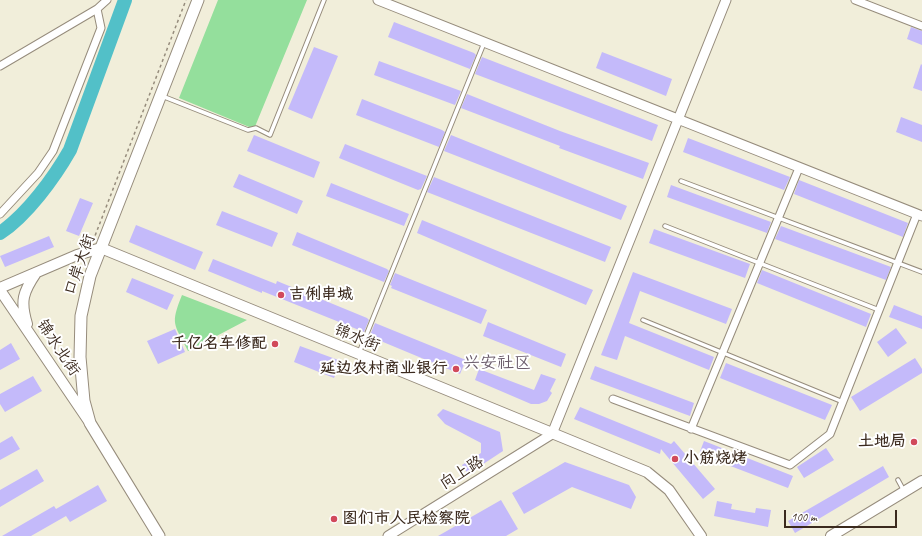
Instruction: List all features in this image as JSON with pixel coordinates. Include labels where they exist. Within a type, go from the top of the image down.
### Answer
[{"type":"highway","name":"口岸大街","points":[[159,536],[90,423],[84,401],[81,377],[81,316],[90,276],[198,0]]},
{"type":"main road","points":[[0,289],[37,272],[101,248]]},
{"type":"main road","name":"锦水街","points":[[101,248],[647,472],[669,490],[701,536]]},
{"type":"main road","points":[[31,335],[22,309],[24,293],[37,272]]},
{"type":"main road","name":"锦水北街","points":[[0,289],[90,423]]},
{"type":"main road","points":[[831,536],[922,481]]},
{"type":"street","points":[[0,66],[97,10],[107,0]]},
{"type":"street","points":[[378,0],[919,215],[898,263],[830,434],[790,465],[613,399]]},
{"type":"street","points":[[552,434],[726,0]]},
{"type":"street","points":[[855,0],[922,26]]},
{"type":"street","points":[[0,214],[38,172],[53,151],[101,28],[97,10]]},
{"type":"street","points":[[691,429],[799,168]]},
{"type":"street","name":"向上路","points":[[388,536],[400,533],[552,434]]},
{"type":"lane","points":[[160,96],[248,130],[256,128],[270,135],[324,0]]},
{"type":"lane","points":[[359,354],[484,42]]},
{"type":"lane","points":[[681,181],[922,272]]},
{"type":"lane","points":[[665,226],[879,310]]},
{"type":"lane","points":[[643,320],[842,402]]},
{"type":"lane","points":[[898,480],[904,492]]},
{"type":"path","points":[[88,252],[186,0]]},
{"type":"green space","points":[[218,0],[307,0],[254,129],[179,98]]},
{"type":"green space","points":[[182,295],[247,320],[188,351],[175,324],[176,312]]},
{"type":"building","points":[[394,22],[474,53],[476,55],[470,69],[388,37]]},
{"type":"building","points":[[911,27],[922,31],[922,45],[907,39]]},
{"type":"building","points":[[314,47],[338,56],[312,119],[288,109]]},
{"type":"building","points":[[602,52],[672,79],[666,96],[596,68]]},
{"type":"building","points":[[482,57],[658,125],[652,141],[475,74]]},
{"type":"building","points":[[379,61],[461,91],[455,105],[374,75]]},
{"type":"building","points":[[921,64],[922,65],[922,91],[913,88]]},
{"type":"building","points":[[467,94],[560,131],[649,163],[643,179],[559,148],[560,146],[461,108]]},
{"type":"building","points":[[362,99],[442,130],[445,132],[439,147],[356,115]]},
{"type":"building","points":[[901,117],[922,125],[922,142],[896,132]]},
{"type":"building","points":[[254,135],[320,162],[314,178],[247,151]]},
{"type":"building","points":[[451,135],[627,206],[621,220],[444,151]]},
{"type":"building","points":[[688,138],[790,177],[784,190],[683,152]]},
{"type":"building","points":[[345,144],[427,176],[421,189],[418,190],[339,158]]},
{"type":"building","points":[[239,174],[303,201],[297,214],[233,187]]},
{"type":"building","points":[[434,177],[611,247],[605,262],[427,192]]},
{"type":"building","points":[[799,180],[908,223],[903,237],[794,194]]},
{"type":"building","points":[[331,183],[409,214],[404,226],[326,196]]},
{"type":"building","points":[[671,185],[771,222],[767,233],[667,197]]},
{"type":"building","points":[[80,198],[93,203],[79,236],[66,231]]},
{"type":"building","points":[[222,211],[278,233],[272,247],[216,225]]},
{"type":"building","points":[[422,220],[593,290],[586,305],[417,233]]},
{"type":"building","points":[[136,225],[203,252],[195,270],[129,242]]},
{"type":"building","points":[[781,226],[891,267],[886,280],[775,239]]},
{"type":"building","points":[[654,229],[750,264],[745,278],[649,243]]},
{"type":"building","points":[[297,232],[387,269],[389,271],[384,282],[292,245]]},
{"type":"building","points":[[49,236],[54,247],[5,267],[0,256]]},
{"type":"building","points":[[213,259],[276,284],[277,281],[367,318],[369,320],[364,332],[208,271]]},
{"type":"building","points":[[762,270],[871,314],[866,327],[757,283]]},
{"type":"building","points":[[633,272],[732,309],[726,324],[640,291],[629,323],[714,357],[709,370],[625,336],[617,360],[601,355]]},
{"type":"building","points":[[395,273],[487,310],[481,324],[391,288],[392,286],[390,285]]},
{"type":"building","points":[[132,278],[174,295],[167,310],[126,292]]},
{"type":"building","points":[[894,305],[922,316],[922,329],[889,317]]},
{"type":"building","points":[[488,322],[566,354],[561,367],[483,336]]},
{"type":"building","points":[[375,323],[466,360],[460,374],[371,337],[370,335]]},
{"type":"building","points":[[896,328],[907,343],[888,357],[877,342]]},
{"type":"building","points":[[175,329],[185,352],[158,364],[147,341]]},
{"type":"building","points":[[11,343],[20,359],[0,370],[0,350]]},
{"type":"building","points":[[300,346],[341,361],[334,378],[294,362]]},
{"type":"building","points":[[915,358],[922,369],[922,373],[860,411],[851,397]]},
{"type":"building","points":[[726,363],[832,405],[825,420],[720,378]]},
{"type":"building","points":[[595,366],[694,403],[690,416],[590,379]]},
{"type":"building","points":[[479,369],[534,390],[541,374],[556,379],[550,391],[552,393],[547,401],[539,404],[531,404],[475,380]]},
{"type":"building","points":[[33,376],[42,391],[5,412],[0,404],[0,394]]},
{"type":"building","points":[[580,407],[671,444],[674,441],[715,489],[703,499],[661,449],[660,454],[574,419]]},
{"type":"building","points":[[443,409],[500,432],[503,451],[468,474],[462,465],[481,453],[481,443],[445,424],[437,415]]},
{"type":"building","points":[[12,436],[20,449],[0,460],[0,443]]},
{"type":"building","points":[[704,441],[793,476],[788,488],[699,454]]},
{"type":"building","points":[[826,448],[834,460],[804,478],[797,467]]},
{"type":"building","points":[[565,462],[629,485],[636,497],[631,509],[572,487],[524,514],[512,493]]},
{"type":"building","points":[[883,466],[889,477],[795,533],[788,521]]},
{"type":"building","points":[[37,469],[44,481],[0,507],[0,490]]},
{"type":"building","points":[[98,485],[107,501],[70,522],[66,516],[31,536],[2,536],[54,506],[56,509]]},
{"type":"building","points":[[501,500],[518,529],[506,536],[438,536]]},
{"type":"building","points":[[717,501],[732,504],[731,509],[755,513],[756,508],[771,510],[768,527],[714,516]]},
{"type":"waterway","points":[[0,233],[30,206],[48,184],[70,150],[125,0]]},
{"type":"place","name":"吉俐串城","points":[[281,295]]},
{"type":"place","name":"千亿名车修配","points":[[275,344]]},
{"type":"place","name":"延边农村商业银行","points":[[456,369]]},
{"type":"place","name":"土地局","points":[[914,442]]},
{"type":"place","name":"小筋烧烤","points":[[675,459]]},
{"type":"place","name":"图们市人民检察院","points":[[334,519]]},
{"type":"district","name":"兴安社区","points":[[497,364]]}]
